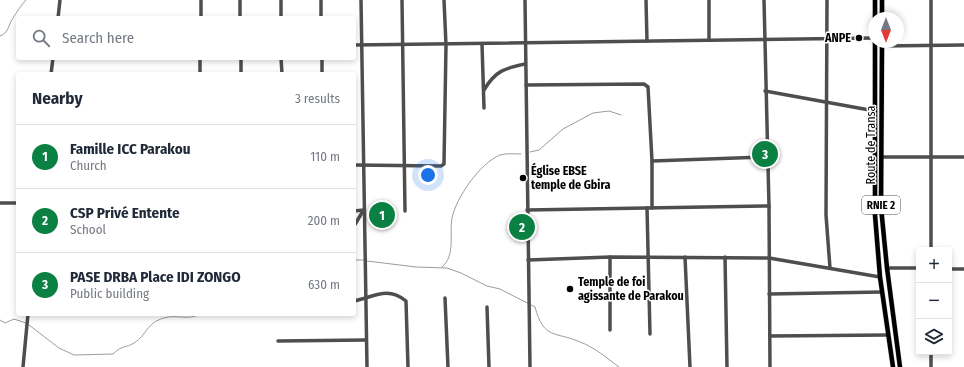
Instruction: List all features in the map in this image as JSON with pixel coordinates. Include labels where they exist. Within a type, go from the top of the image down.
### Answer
[{"type":"main road","points":[[875,0],[875,12]]},
{"type":"main road","points":[[882,0],[882,12]]},
{"type":"main road","name":"Route de Transa","points":[[875,48],[875,215],[880,277],[893,367]]},
{"type":"main road","name":"Route de Transa","points":[[882,48],[881,207],[887,268],[900,367]]},
{"type":"street","points":[[58,16],[60,0]]},
{"type":"street","points":[[200,0],[201,16]]},
{"type":"street","points":[[240,0],[240,16]]},
{"type":"street","points":[[281,0],[281,16]]},
{"type":"street","points":[[321,0],[321,16]]},
{"type":"street","points":[[361,0],[364,257],[367,367]]},
{"type":"street","points":[[402,0],[405,211]]},
{"type":"street","points":[[356,165],[441,166],[444,164],[446,45],[444,0]]},
{"type":"street","points":[[525,0],[528,311],[530,367]]},
{"type":"street","points":[[646,0],[647,41]]},
{"type":"street","points":[[709,0],[709,40]]},
{"type":"street","points":[[764,0],[769,206],[770,367]]},
{"type":"street","points":[[827,0],[826,215],[830,268]]},
{"type":"street","points":[[931,0],[931,247]]},
{"type":"street","points":[[356,45],[446,45],[764,38],[868,38]]},
{"type":"street","points":[[482,44],[484,108]]},
{"type":"street","points":[[904,44],[964,45]]},
{"type":"street","points":[[51,72],[53,60]]},
{"type":"street","points":[[200,60],[200,72]]},
{"type":"street","points":[[241,60],[241,72]]},
{"type":"street","points":[[281,60],[282,72]]},
{"type":"street","points":[[322,60],[322,72]]},
{"type":"street","points":[[484,91],[491,77],[509,67],[526,64]]},
{"type":"street","points":[[526,85],[644,84],[649,90],[652,208]]},
{"type":"street","points":[[766,91],[875,111]]},
{"type":"street","points":[[652,161],[767,157]]},
{"type":"street","points":[[881,157],[964,157]]},
{"type":"street","points":[[0,203],[16,203]]},
{"type":"street","points":[[527,210],[769,206]]},
{"type":"street","points":[[647,208],[650,334]]},
{"type":"street","points":[[356,211],[364,210]]},
{"type":"street","points":[[356,223],[364,210]]},
{"type":"street","points":[[528,260],[610,257],[769,258],[880,277]]},
{"type":"street","points":[[610,257],[610,330]]},
{"type":"street","points":[[686,257],[690,367]]},
{"type":"street","points":[[725,257],[727,367]]},
{"type":"street","points":[[887,268],[916,268]]},
{"type":"street","points":[[952,269],[964,269]]},
{"type":"street","points":[[356,301],[365,299],[380,292],[399,295],[406,300],[408,367]]},
{"type":"street","points":[[769,294],[882,292]]},
{"type":"street","points":[[446,298],[448,367]]},
{"type":"street","points":[[487,308],[489,367]]},
{"type":"street","points":[[23,367],[28,316]]},
{"type":"street","points":[[770,336],[888,335]]},
{"type":"street","points":[[278,341],[366,340]]},
{"type":"street","points":[[931,355],[931,367]]},
{"type":"waterway","points":[[0,36],[7,31],[13,18],[26,0]]},
{"type":"waterway","points":[[530,152],[539,150],[563,129],[593,113],[609,111],[621,115]]},
{"type":"waterway","points":[[442,267],[451,251],[451,224],[454,210],[470,182],[492,159],[502,154],[521,154]]},
{"type":"waterway","points":[[356,260],[364,260]]},
{"type":"waterway","points":[[367,261],[416,267],[447,268],[487,286],[500,289],[535,307],[538,318],[547,330],[557,335],[585,344],[619,367]]},
{"type":"waterway","points":[[29,325],[59,348],[74,355],[113,354],[119,349],[131,345],[138,340],[150,326],[158,320],[169,317],[196,316]]},
{"type":"waterway","points":[[0,320],[5,323],[14,319],[26,323]]},
{"type":"place","name":"ANPE","points":[[859,38]]},
{"type":"place","name":"PASE DRBA Place IDI ZONGO","points":[[765,154]]},
{"type":"place","name":"Église EBSE temple de Gbira","points":[[523,178]]},
{"type":"place","name":"Famille ICC Parakou","points":[[382,215]]},
{"type":"place","name":"CSP Privé Entente","points":[[522,227]]},
{"type":"place","name":"Temple de foi agissante de Parakou","points":[[570,289]]}]
